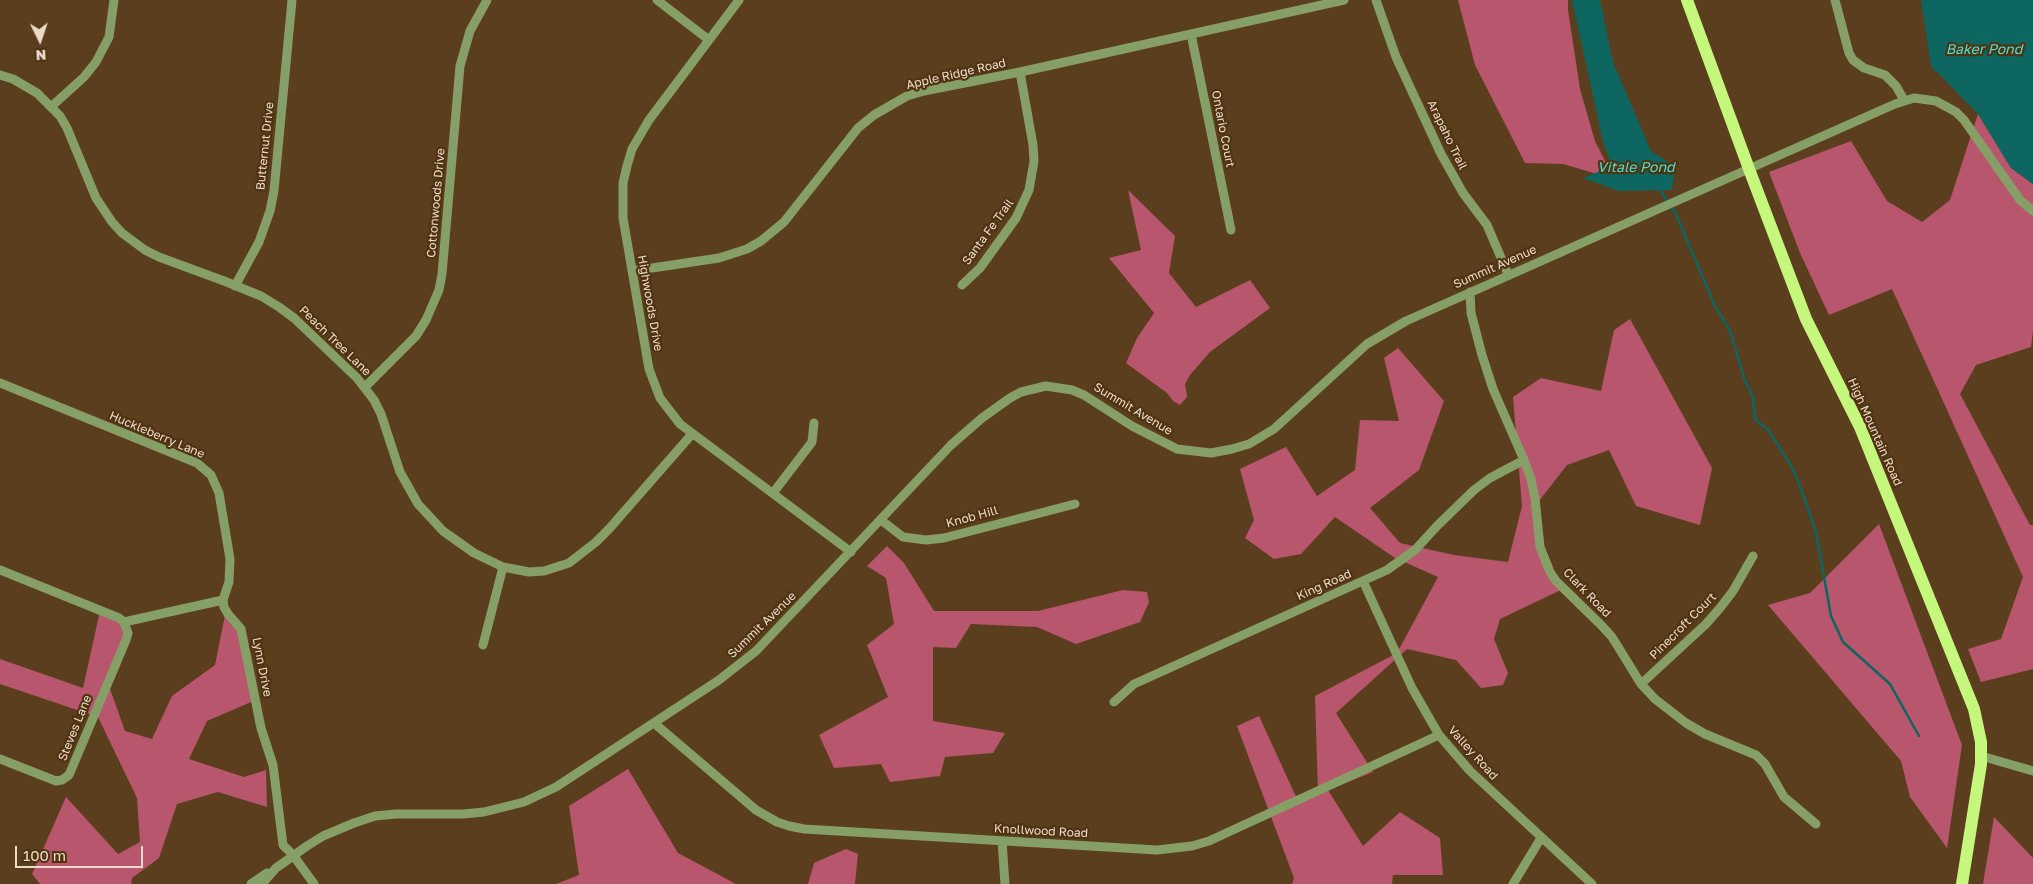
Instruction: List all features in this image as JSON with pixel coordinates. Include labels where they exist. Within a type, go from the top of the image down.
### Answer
[{"type":"main road","name":"High Mountain Road","points":[[1688,0],[1806,319],[1860,427],[1974,709],[1978,725],[1981,756],[1962,884]]},
{"type":"street","points":[[52,106],[84,77],[96,62],[109,37],[114,0]]},
{"type":"street","name":"Butternut Drive","points":[[235,286],[258,242],[270,211],[274,191],[292,0]]},
{"type":"street","name":"Cottonwoods Drive","points":[[365,387],[416,336],[426,320],[439,290],[460,66],[470,31],[487,0]]},
{"type":"street","points":[[657,0],[709,40]]},
{"type":"street","name":"Highwoods Drive","points":[[739,0],[649,120],[632,149],[623,183],[623,218],[649,369],[653,384],[668,411],[692,434],[851,552]]},
{"type":"street","name":"Apple Ridge Road","points":[[632,271],[718,258],[747,249],[761,241],[784,222],[846,141],[874,115],[891,104],[924,91],[1020,72],[1344,0]]},
{"type":"street","name":"Arapaho Trail","points":[[1376,0],[1396,57],[1442,154],[1463,193],[1486,225],[1508,274]]},
{"type":"street","points":[[1835,0],[1849,54],[1853,60],[1864,68],[1885,75],[1896,86],[1904,100]]},
{"type":"street","name":"Ontario Court","points":[[1191,34],[1231,230]]},
{"type":"street","name":"Santa Fe Trail","points":[[962,285],[980,268],[1016,218],[1029,190],[1033,168],[1033,145],[1020,72]]},
{"type":"street","name":"Peach Tree Lane","points":[[0,75],[38,92],[52,106],[67,128],[96,198],[122,233],[152,253],[261,296],[294,318],[365,387],[381,414],[400,472],[418,504],[433,521],[474,554],[503,567],[529,572],[558,568],[579,556],[609,529],[692,434]]},
{"type":"street","name":"Summit Avenue","points":[[251,884],[322,836],[354,822],[375,816],[396,814],[463,814],[484,812],[524,802],[556,787],[719,680],[756,651],[955,441],[1010,398],[1021,392],[1046,386],[1084,394],[1154,438],[1177,449],[1211,453],[1249,444],[1274,429],[1367,344],[1406,321],[1508,274],[1904,100],[1924,98],[1936,101],[1956,112],[1964,120],[2020,200],[2033,211]]},
{"type":"street","name":"Clark Road","points":[[1470,292],[1471,313],[1482,355],[1502,413],[1524,460],[1535,498],[1540,548],[1550,572],[1556,581],[1612,638],[1641,684],[1655,699],[1686,723],[1705,734],[1756,756],[1764,764],[1784,797],[1816,824]]},
{"type":"street","name":"Huckleberry Lane","points":[[0,383],[196,463],[205,469],[216,483],[219,493],[230,559],[229,582],[223,600]]},
{"type":"street","points":[[773,493],[812,442],[814,423]]},
{"type":"street","name":"King Road","points":[[1114,702],[1134,684],[1363,581],[1402,561],[1474,490],[1490,478],[1524,460]]},
{"type":"street","name":"Knob Hill","points":[[880,520],[903,537],[926,540],[944,538],[1075,504]]},
{"type":"street","name":"Pinecroft Court","points":[[1641,684],[1706,624],[1720,608],[1734,590],[1753,556]]},
{"type":"street","points":[[483,645],[503,567]]},
{"type":"street","points":[[0,570],[120,618],[124,622],[223,600]]},
{"type":"street","name":"Valley Road","points":[[1363,581],[1412,688],[1440,735],[1470,771],[1592,884]]},
{"type":"street","name":"Lynn Drive","points":[[223,600],[228,614],[242,629],[262,728],[275,775],[283,845],[293,855],[314,884]]},
{"type":"street","name":"Steves Lane","points":[[0,759],[56,781],[70,775],[126,640],[128,633],[124,622]]},
{"type":"street","name":"Knollwood Road","points":[[654,723],[756,810],[777,822],[789,826],[804,829],[1157,850],[1192,846],[1209,841],[1440,735]]},
{"type":"street","points":[[1981,756],[2033,771]]},
{"type":"street","points":[[1513,884],[1542,838]]},
{"type":"street","points":[[1002,841],[1005,884]]},
{"type":"street","name":"Summit Avenue","points":[[262,884],[276,868]]},
{"type":"shaded area","points":[[1458,0],[1568,0],[1580,89],[1595,141],[1614,179],[1563,164],[1525,163],[1475,65]]},
{"type":"shaded area","points":[[1978,114],[2011,168],[2033,184],[2033,331],[2031,347],[1976,365],[1960,394],[2030,525],[2033,525],[2033,669],[1981,682],[1968,649],[2001,639],[2023,577],[1892,289],[1829,315],[1800,253],[1769,172],[1851,141],[1887,201],[1922,222],[1950,200]]},
{"type":"shaded area","points":[[1128,190],[1175,236],[1169,273],[1196,307],[1250,280],[1270,308],[1210,352],[1190,375],[1185,384],[1187,397],[1180,405],[1126,363],[1137,338],[1154,313],[1109,258],[1141,250]]},
{"type":"shaded area","points":[[1630,319],[1712,468],[1700,525],[1636,506],[1609,450],[1567,465],[1539,501],[1539,546],[1563,589],[1500,619],[1494,639],[1508,673],[1503,685],[1481,688],[1456,660],[1407,649],[1336,713],[1373,772],[1328,790],[1363,846],[1400,812],[1440,838],[1443,875],[1393,875],[1392,884],[1292,884],[1294,878],[1237,726],[1259,716],[1298,801],[1318,793],[1315,696],[1397,653],[1438,577],[1395,558],[1335,517],[1301,554],[1274,559],[1245,538],[1254,520],[1240,469],[1286,447],[1317,496],[1355,470],[1360,420],[1399,421],[1384,358],[1398,348],[1444,401],[1419,470],[1370,508],[1400,543],[1454,555],[1508,562],[1522,506],[1513,397],[1541,378],[1601,391],[1614,330]]},
{"type":"shaded area","points":[[1879,524],[1962,745],[1947,848],[1910,797],[1901,761],[1768,605],[1810,593]]},
{"type":"shaded area","points":[[887,546],[904,563],[934,611],[1038,611],[1123,590],[1147,592],[1149,602],[1140,622],[1076,644],[1037,627],[971,624],[956,648],[933,647],[933,721],[1005,733],[993,753],[945,757],[940,776],[890,782],[881,764],[834,768],[819,735],[888,697],[867,645],[894,624],[886,578],[867,566]]},
{"type":"shaded area","points":[[100,611],[131,630],[109,686],[125,731],[152,739],[172,696],[215,665],[225,615],[243,626],[258,699],[207,721],[189,759],[244,777],[266,770],[267,807],[218,792],[177,804],[159,858],[132,878],[131,884],[40,884],[32,874],[66,797],[118,854],[140,842],[137,798],[98,717],[0,684],[0,659],[83,688]]},
{"type":"shaded area","points":[[628,769],[678,853],[736,884],[556,884],[579,875],[569,806]]},
{"type":"shaded area","points":[[1994,817],[2033,858],[2033,884],[1983,884]]},
{"type":"shaded area","points":[[846,849],[858,854],[855,884],[808,884],[814,863]]},
{"type":"water","name":"Vitale Pond","points":[[1572,0],[1600,0],[1613,62],[1651,151],[1675,167],[1672,190],[1619,191],[1583,178],[1612,166],[1603,142]]},
{"type":"water","name":"Baker Pond","points":[[1921,0],[2033,0],[2033,184],[2011,168],[1978,114],[1931,66]]},
{"type":"waterway","points":[[1659,188],[1676,214],[1714,304],[1730,331],[1744,378],[1753,397],[1755,419],[1769,431],[1792,467],[1801,489],[1816,532],[1831,616],[1843,642],[1890,684],[1919,736]]}]
